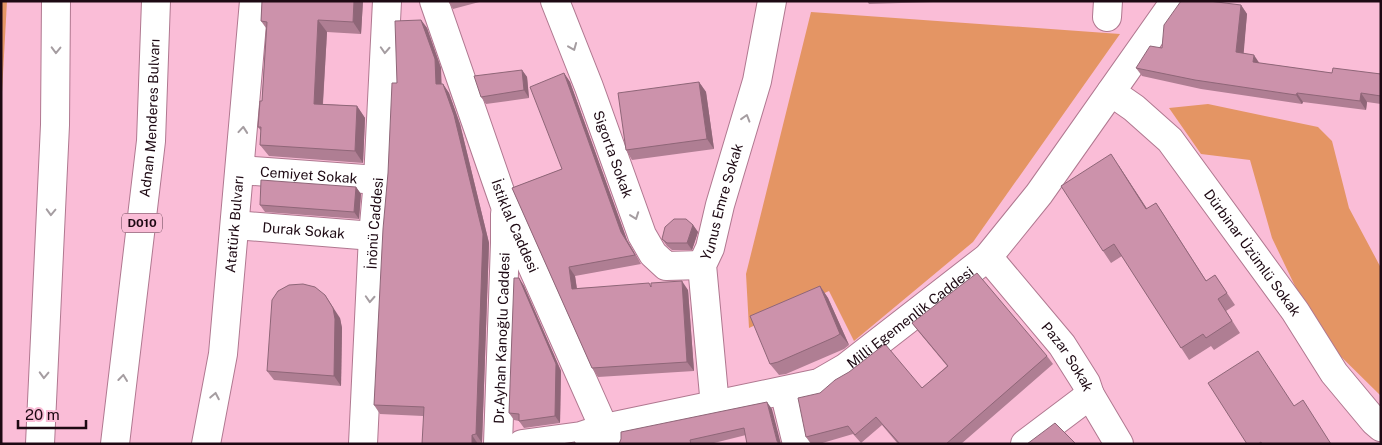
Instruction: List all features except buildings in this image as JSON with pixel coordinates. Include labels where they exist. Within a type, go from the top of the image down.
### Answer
[{"type":"main road","points":[[40,444],[55,125],[56,1]]},
{"type":"main road","name":"Adnan Menderes Bulvarı","points":[[115,444],[151,141],[156,1]]},
{"type":"main road","name":"Atatürk Bulvarı","points":[[206,444],[223,354],[254,1]]},
{"type":"main road","name":"İnönü Caddesi","points":[[363,444],[387,1]]},
{"type":"main road","name":"İstiklal Caddesi","points":[[434,1],[504,203],[608,436]]},
{"type":"main road","name":"Sigorta Sokak","points":[[556,1],[590,87],[642,235],[653,254],[666,266],[702,265]]},
{"type":"main road","name":"Yunus Emre Sokak","points":[[715,406],[702,265],[710,248],[720,205],[757,81],[772,1]]},
{"type":"main road","name":"Milli Egemenlik Caddesi","points":[[522,444],[581,436],[608,436],[715,406],[819,383],[845,368],[988,257],[1039,194],[1175,1]]},
{"type":"main road","name":"Dürbinar Üzümlü Sokak","points":[[1111,92],[1134,108],[1170,140],[1295,311],[1334,373],[1381,427]]},
{"type":"main road","name":"Cemiyet Sokak","points":[[240,170],[378,180]]},
{"type":"main road","name":"Dr.Ayhan Kanoğlu Caddesi","points":[[498,444],[505,243],[504,203]]},
{"type":"main road","name":"Durak Sokak","points":[[235,225],[373,236]]},
{"type":"main road","name":"Pazar Sokak","points":[[988,257],[1062,345],[1086,383],[1090,395],[1025,444]]},
{"type":"main road","points":[[784,391],[797,444]]},
{"type":"main road","points":[[1090,395],[1119,444]]},
{"type":"main road","points":[[1362,407],[1381,438]]},
{"type":"shaded area","points":[[1,1],[7,1],[1,110]]},
{"type":"shaded area","points":[[811,12],[1120,34],[973,242],[854,341],[829,291],[749,328],[746,274]]},
{"type":"shaded area","points":[[1208,104],[1318,127],[1332,141],[1349,208],[1381,268],[1381,396],[1318,334],[1272,238],[1250,160],[1201,154],[1169,108]]}]
